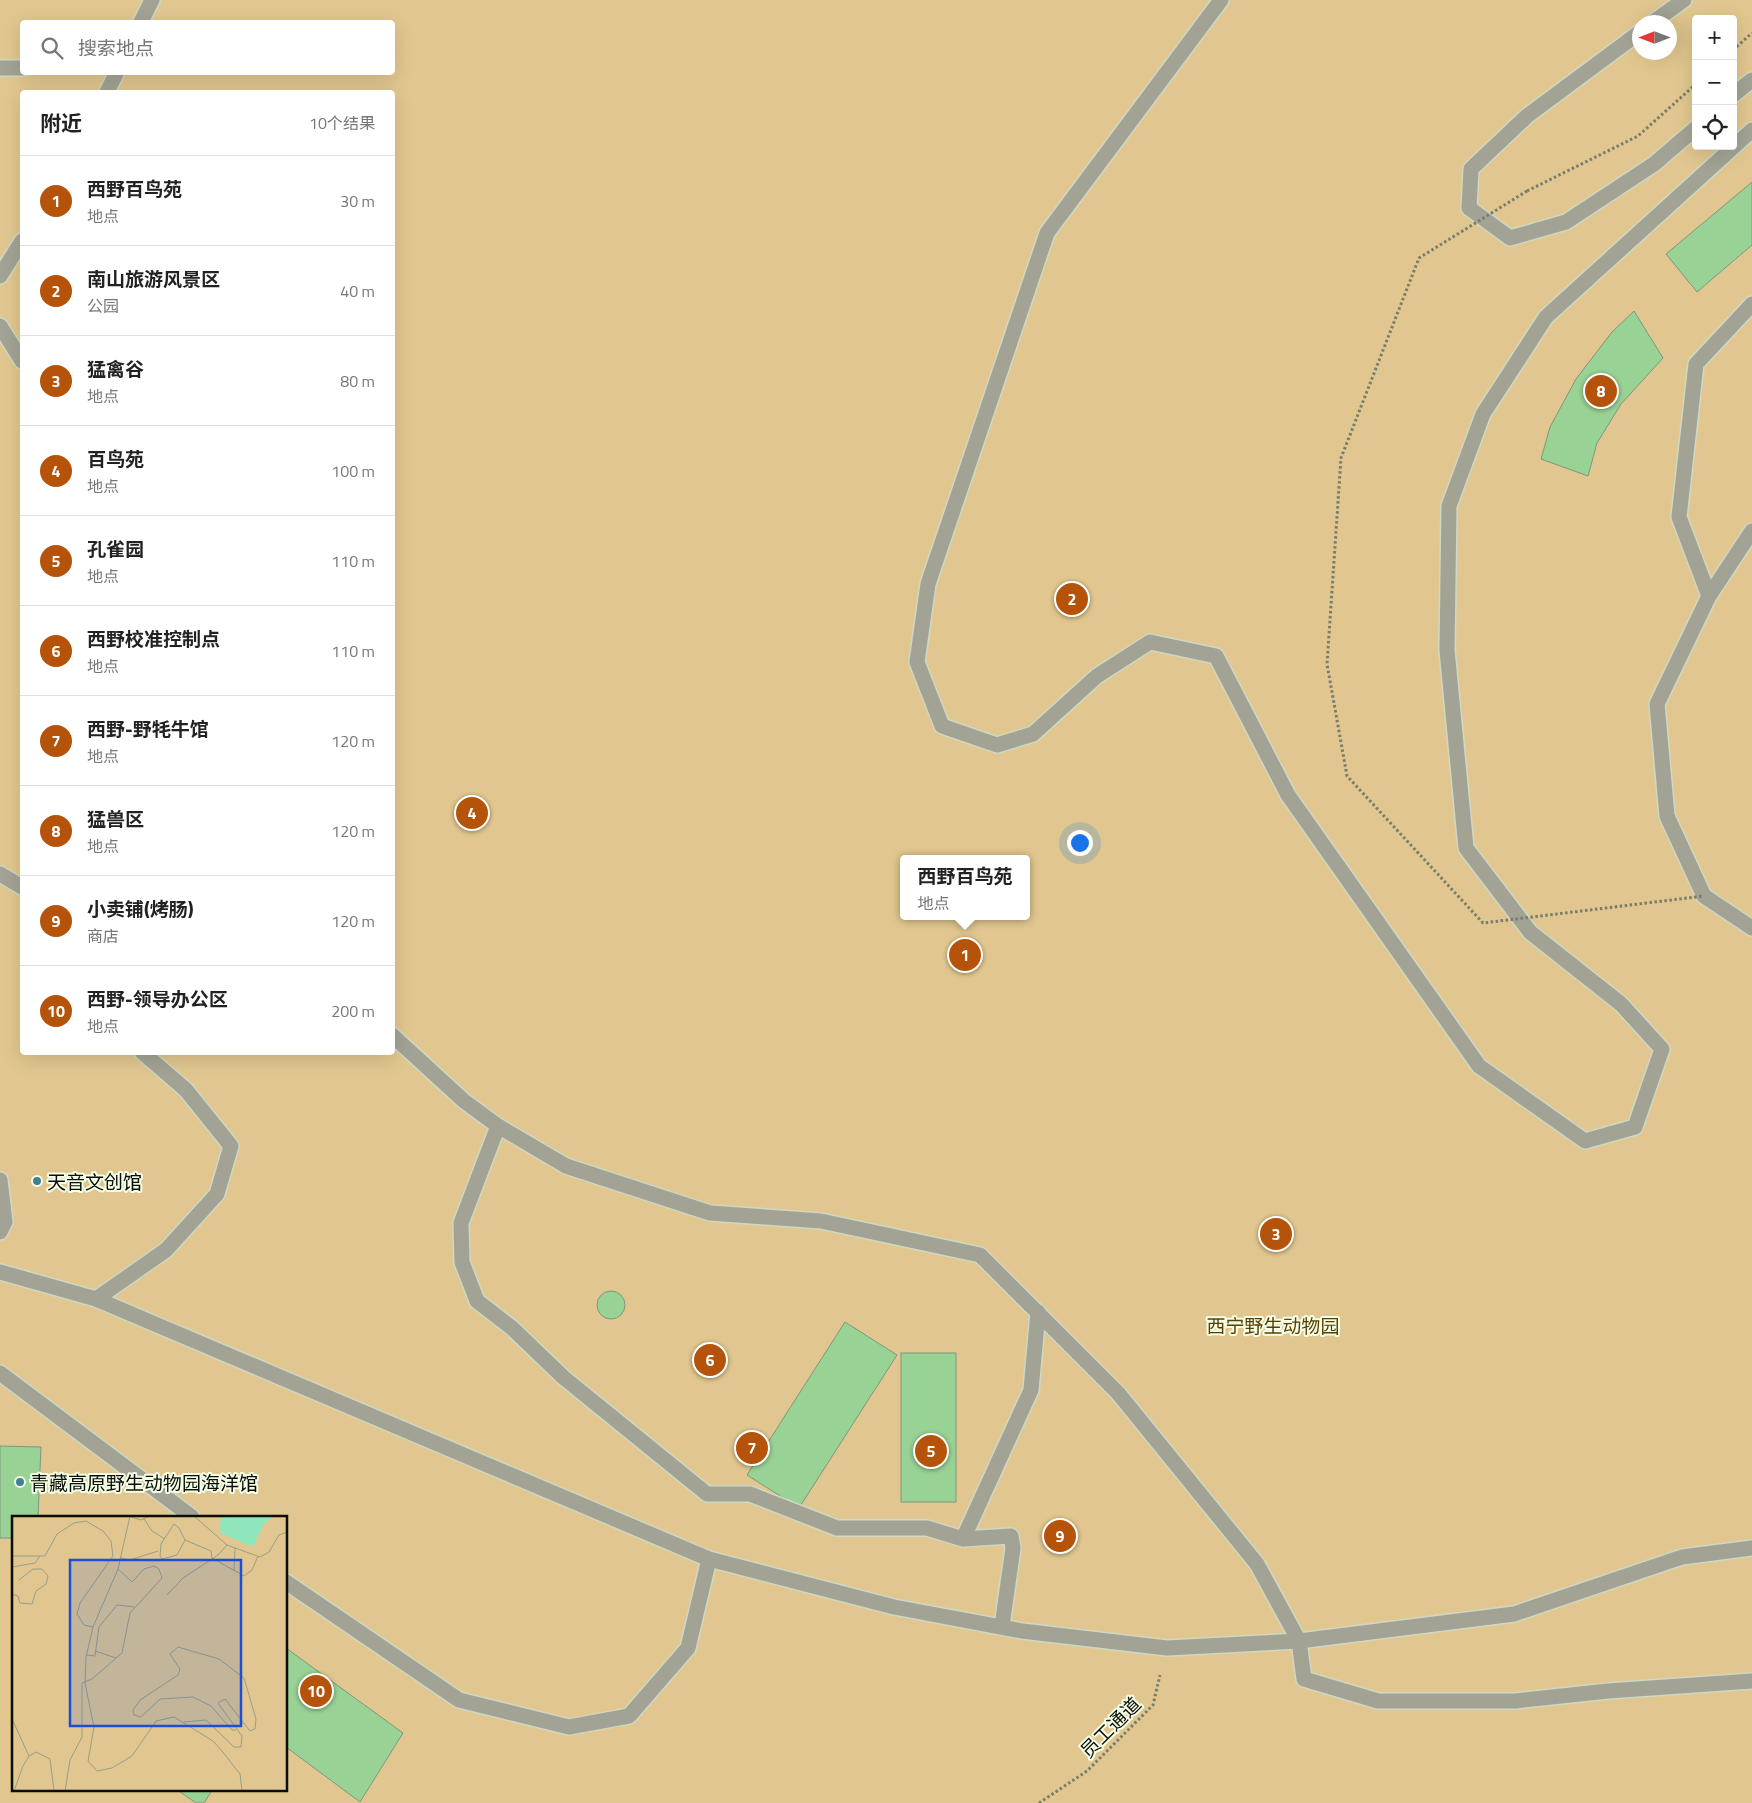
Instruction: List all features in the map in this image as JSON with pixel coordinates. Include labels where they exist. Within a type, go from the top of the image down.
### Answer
[{"type":"lane","points":[[142,20],[152,0]]},
{"type":"lane","points":[[1222,0],[1047,233],[928,584],[917,662],[942,726],[997,745],[1033,734],[1097,676],[1150,642],[1216,656],[1288,795],[1480,1066],[1585,1141],[1635,1127],[1662,1048],[1621,1004],[1530,932],[1466,848],[1447,650],[1449,506],[1483,414],[1546,317],[1752,130]]},
{"type":"lane","points":[[1663,15],[1684,0]]},
{"type":"lane","points":[[1632,38],[1526,116],[1471,169],[1468,208],[1510,238],[1566,222],[1654,164],[1692,131]]},
{"type":"lane","points":[[0,68],[20,68]]},
{"type":"lane","points":[[108,90],[116,75]]},
{"type":"lane","points":[[1737,93],[1752,80]]},
{"type":"lane","points":[[0,276],[20,244]]},
{"type":"lane","points":[[1709,596],[1679,517],[1696,364],[1752,304]]},
{"type":"lane","points":[[0,326],[20,358]]},
{"type":"lane","points":[[1752,531],[1709,596],[1657,704],[1667,816],[1704,896],[1752,928]]},
{"type":"lane","points":[[0,874],[20,886]]},
{"type":"lane","points":[[395,1038],[464,1101],[498,1126],[566,1166],[710,1213],[821,1221],[980,1255],[1118,1393],[1257,1564],[1298,1641],[1304,1679],[1378,1701],[1515,1701],[1608,1691],[1752,1681]]},
{"type":"lane","points":[[96,1299],[166,1250],[217,1194],[231,1146],[186,1090],[145,1055]]},
{"type":"lane","points":[[498,1126],[461,1223],[462,1262],[478,1301],[512,1328],[563,1377],[707,1494],[750,1494],[838,1528],[927,1528],[963,1539],[1011,1536],[1013,1548],[1002,1626]]},
{"type":"lane","points":[[0,1180],[5,1222],[0,1232]]},
{"type":"lane","points":[[0,1272],[96,1299],[709,1559],[894,1607],[1022,1631],[1167,1648],[1298,1641],[1514,1614],[1682,1557],[1752,1548]]},
{"type":"lane","points":[[963,1539],[1031,1390],[1038,1312]]},
{"type":"lane","points":[[0,1372],[191,1516]]},
{"type":"lane","points":[[288,1583],[459,1700],[569,1728],[629,1716],[688,1648],[709,1559]]},
{"type":"path","points":[[1737,46],[1752,33]]},
{"type":"path","points":[[1692,88],[1638,136],[1526,191],[1419,258],[1341,458],[1327,664],[1347,776],[1483,924],[1704,896]]},
{"type":"path","name":"员工通道","points":[[1039,1803],[1087,1771],[1153,1705],[1167,1648]]},
{"type":"green space","name":"西宁野生动物园","points":[[0,0],[1752,0],[1752,1803],[0,1803]]},
{"type":"building","points":[[1752,182],[1752,245],[1697,292],[1666,254]]},
{"type":"building","points":[[1634,311],[1663,358],[1621,404],[1597,443],[1588,476],[1541,459],[1550,427],[1576,379],[1612,332]]},
{"type":"building","points":[[611,1291],[621,1295],[625,1305],[621,1315],[611,1319],[601,1315],[597,1305],[601,1295]]},
{"type":"building","points":[[845,1322],[897,1355],[799,1508],[747,1475]]},
{"type":"building","points":[[710,1346],[720,1350],[724,1360],[720,1370],[710,1374],[700,1370],[696,1360],[700,1350]]},
{"type":"building","points":[[901,1353],[956,1353],[956,1502],[901,1502]]},
{"type":"building","name":"青藏高原野生动物园海洋馆","points":[[0,1446],[41,1447],[38,1516],[12,1516],[12,1538],[0,1538]]},
{"type":"building","points":[[288,1649],[403,1733],[360,1802],[288,1748]]},
{"type":"building","points":[[177,1790],[212,1790],[204,1803],[196,1803]]},
{"type":"place","name":"猛兽区","points":[[1601,391]]},
{"type":"place","name":"南山旅游风景区","points":[[1072,599]]},
{"type":"place","name":"百鸟苑","points":[[472,813]]},
{"type":"place","name":"西野百鸟苑","points":[[965,955]]},
{"type":"place","name":"天音文创馆","points":[[37,1181]]},
{"type":"place","name":"猛禽谷","points":[[1276,1234]]},
{"type":"place","name":"西野校准控制点","points":[[710,1360]]},
{"type":"place","name":"西野-野牦牛馆","points":[[752,1448]]},
{"type":"place","name":"孔雀园","points":[[931,1451]]},
{"type":"place","name":"青藏高原野生动物园海洋馆","points":[[20,1482]]},
{"type":"place","name":"小卖铺(烤肠)","points":[[1060,1536]]},
{"type":"place","name":"西野-领导办公区","points":[[316,1691]]}]
